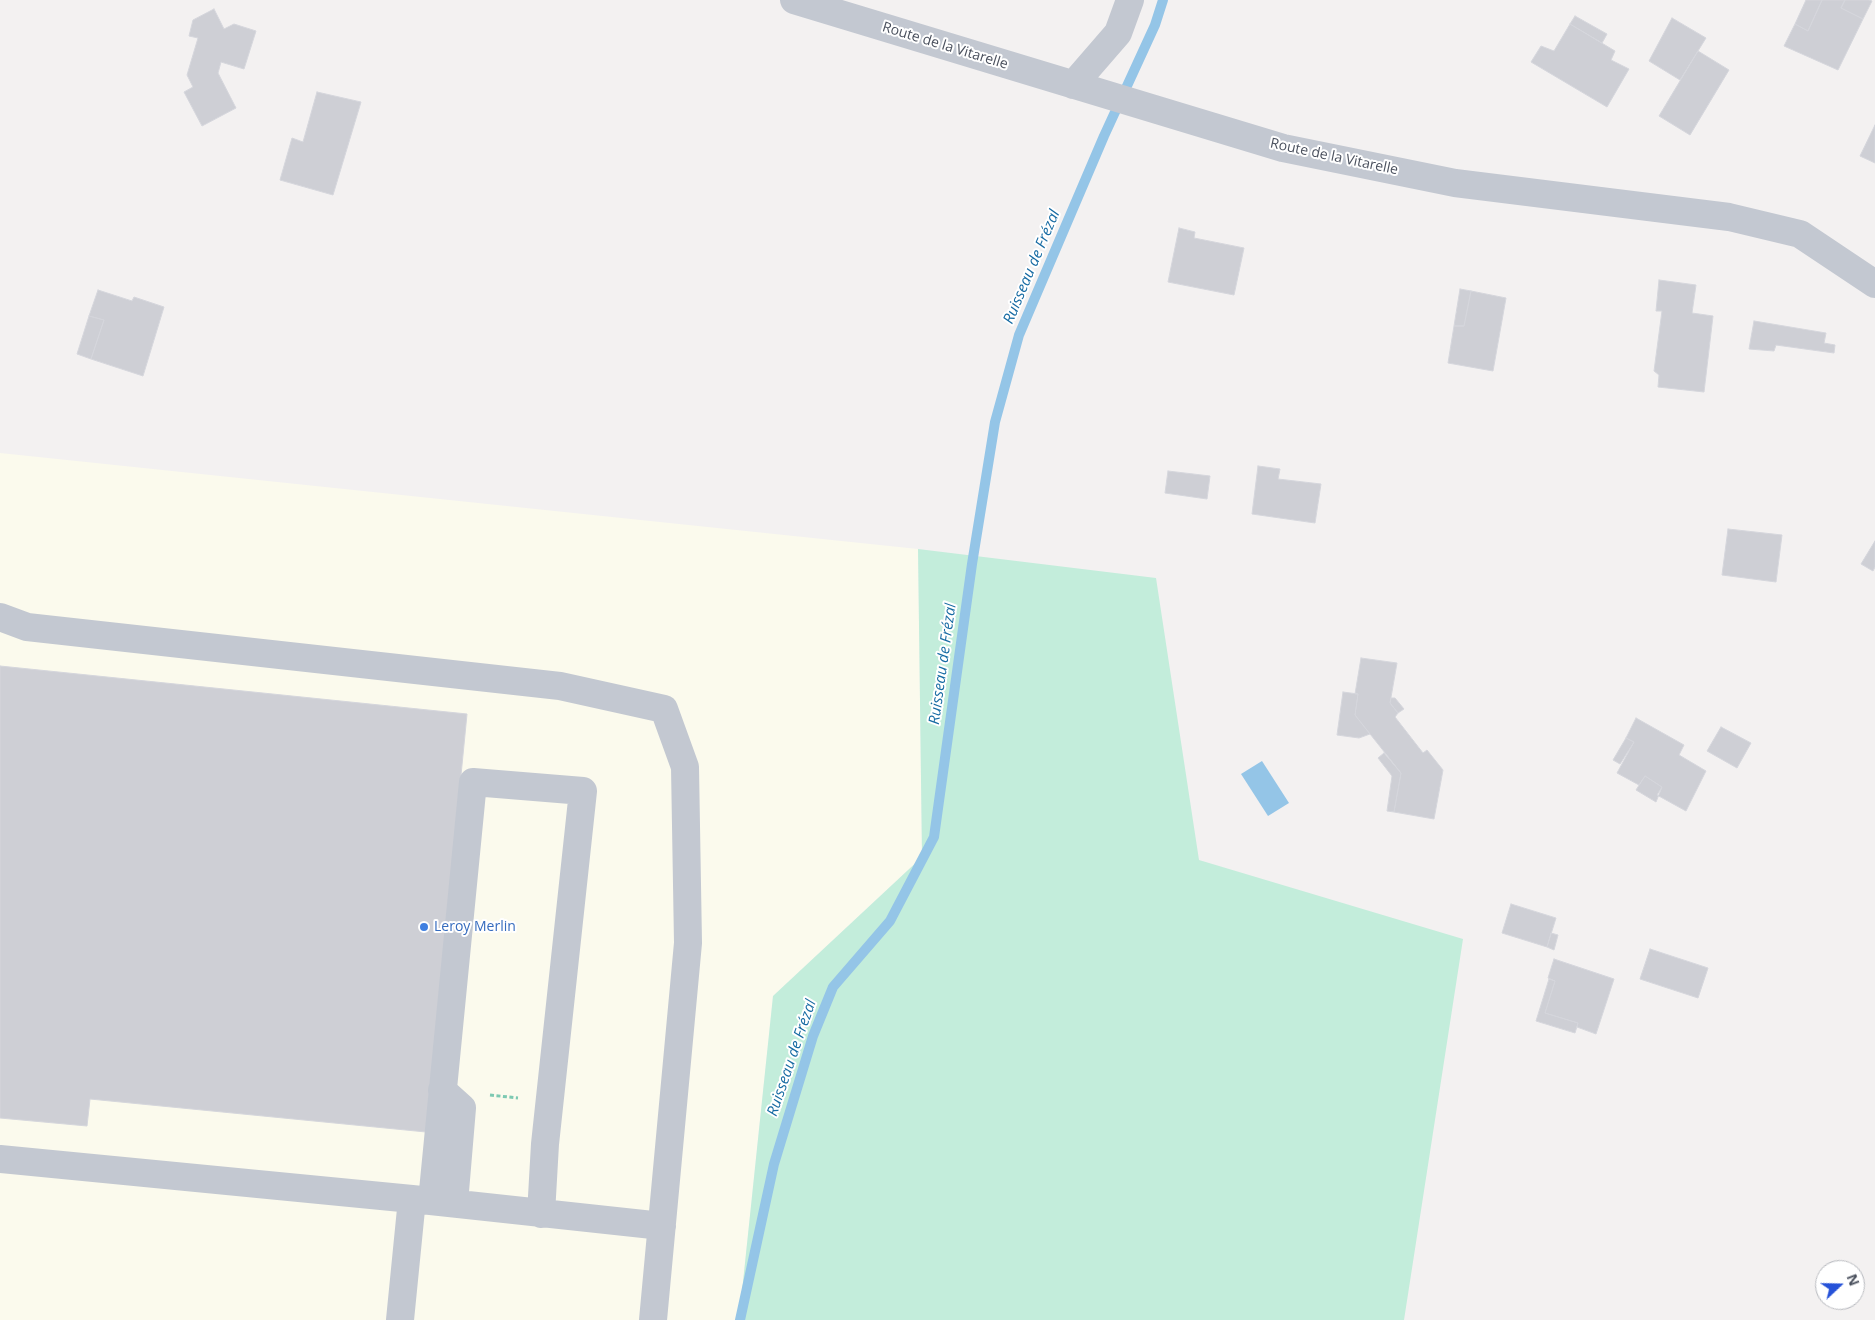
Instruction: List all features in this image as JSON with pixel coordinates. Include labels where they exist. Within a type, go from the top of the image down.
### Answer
[{"type":"street","name":"Route de la Vitarelle","points":[[794,0],[1283,148],[1454,183],[1729,217],[1800,234],[1875,284]]},
{"type":"street","points":[[1084,89],[1118,33],[1130,0]]},
{"type":"street","points":[[0,617],[27,627],[560,686],[664,709],[685,766],[688,943],[653,1320]]},
{"type":"street","points":[[400,1320],[432,1201],[472,782],[583,791],[545,1144],[542,1214]]},
{"type":"street","points":[[0,1159],[432,1201],[662,1226]]},
{"type":"path","points":[[442,1090],[523,1098]]},
{"type":"shaded area","name":"Leroy Merlin","points":[[0,453],[918,549],[922,857],[773,996],[739,1320],[0,1320]]},
{"type":"green space","points":[[918,549],[1156,578],[1199,860],[1463,939],[1404,1320],[739,1320],[773,996],[922,857]]},
{"type":"water","points":[[1262,761],[1289,803],[1268,816],[1241,774]]},
{"type":"building","points":[[1806,0],[1822,0],[1808,31],[1795,24]]},
{"type":"building","points":[[1822,0],[1845,0],[1841,8],[1863,19],[1838,70],[1784,46],[1795,24],[1808,31]]},
{"type":"building","points":[[1845,0],[1872,1],[1863,19],[1841,8]]},
{"type":"building","points":[[214,9],[224,29],[234,24],[256,31],[244,69],[221,62],[218,73],[236,108],[202,126],[184,92],[193,87],[187,75],[198,38],[189,36],[193,20]]},
{"type":"building","points":[[1575,16],[1607,34],[1602,43],[1570,24]]},
{"type":"building","points":[[1672,18],[1706,38],[1680,80],[1649,61]]},
{"type":"building","points":[[1570,24],[1615,51],[1611,60],[1629,69],[1607,107],[1531,62],[1541,46],[1554,51]]},
{"type":"building","points":[[1698,51],[1729,70],[1690,135],[1659,116]]},
{"type":"building","points":[[317,92],[361,102],[333,195],[280,180],[292,138],[303,142]]},
{"type":"building","points":[[1875,125],[1875,163],[1860,156]]},
{"type":"building","points":[[1179,228],[1195,232],[1194,238],[1244,248],[1234,295],[1168,282]]},
{"type":"building","points":[[1659,280],[1696,285],[1692,313],[1713,316],[1704,392],[1658,387],[1659,375],[1654,371],[1662,311],[1656,311]]},
{"type":"building","points":[[1460,289],[1471,291],[1464,326],[1454,326]]},
{"type":"building","points":[[98,290],[132,301],[134,297],[164,307],[143,376],[91,359],[104,320],[89,316]]},
{"type":"building","points":[[1471,291],[1506,298],[1493,371],[1448,363],[1454,326],[1464,326]]},
{"type":"building","points":[[89,316],[104,320],[91,359],[77,354]]},
{"type":"building","points":[[1754,321],[1826,333],[1824,343],[1835,345],[1834,353],[1776,345],[1774,351],[1749,349]]},
{"type":"building","points":[[1258,466],[1280,469],[1278,479],[1321,484],[1315,523],[1252,514]]},
{"type":"building","points":[[1168,471],[1210,476],[1207,499],[1165,493]]},
{"type":"building","points":[[1728,529],[1782,535],[1776,582],[1722,575]]},
{"type":"building","points":[[1875,541],[1875,567],[1873,571],[1861,564]]},
{"type":"building","points":[[1361,658],[1397,663],[1390,703],[1398,713],[1395,717],[1423,753],[1427,750],[1443,770],[1434,819],[1394,812],[1401,773],[1355,715],[1358,694],[1355,694]]},
{"type":"building","points":[[0,666],[467,714],[426,1132],[90,1099],[87,1126],[0,1118]]},
{"type":"building","points":[[1343,692],[1358,694],[1355,715],[1370,734],[1359,738],[1337,735]]},
{"type":"building","points":[[1391,698],[1395,698],[1404,709],[1398,713],[1390,703]]},
{"type":"building","points":[[1636,718],[1684,745],[1679,755],[1706,771],[1686,811],[1657,795],[1662,787],[1645,776],[1639,785],[1617,773],[1634,742],[1626,738]]},
{"type":"building","points":[[1721,727],[1751,743],[1737,768],[1707,751]]},
{"type":"building","points":[[1626,738],[1634,742],[1620,764],[1613,760]]},
{"type":"building","points":[[1384,753],[1401,773],[1394,812],[1387,811],[1392,776],[1378,758]]},
{"type":"building","points":[[1645,776],[1662,787],[1656,802],[1636,790]]},
{"type":"building","points":[[1511,904],[1556,918],[1547,947],[1502,933]]},
{"type":"building","points":[[1551,933],[1558,935],[1554,950],[1547,947]]},
{"type":"building","points":[[1650,949],[1708,968],[1698,998],[1640,979]]},
{"type":"building","points":[[1554,959],[1614,979],[1596,1034],[1577,1027],[1578,1023],[1545,1013],[1555,981],[1548,978]]},
{"type":"building","points":[[1549,979],[1555,981],[1545,1013],[1578,1023],[1575,1033],[1536,1021]]},
{"type":"waterway","name":"Ruisseau de Frézal","points":[[740,1320],[774,1164],[813,1036],[833,987],[890,921],[934,837],[972,564],[995,422],[1019,335],[1104,136],[1155,25],[1163,0]]},
{"type":"place","name":"Leroy Merlin","points":[[424,927]]}]
